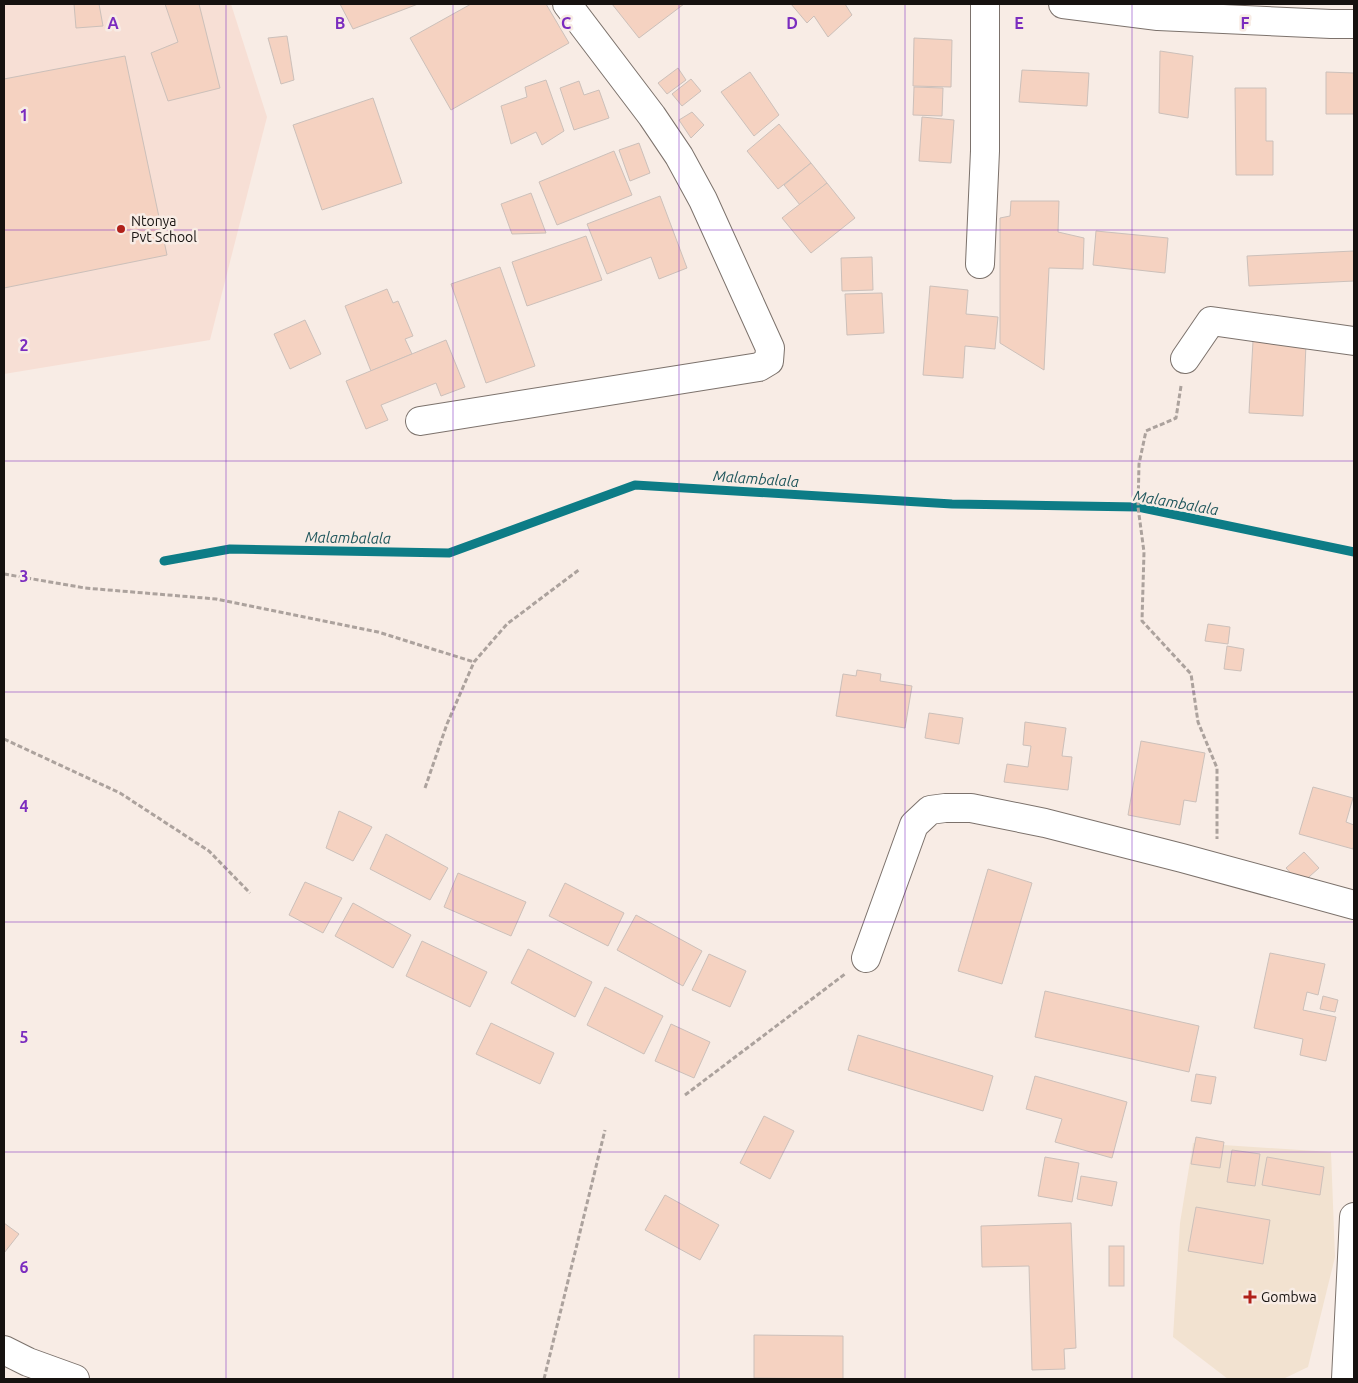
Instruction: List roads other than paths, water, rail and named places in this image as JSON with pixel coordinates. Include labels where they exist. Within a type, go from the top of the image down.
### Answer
[{"type":"street","points":[[420,421],[759,367],[769,361],[770,348],[710,216],[679,156],[652,116],[567,4]]},
{"type":"street","points":[[980,264],[984,151],[985,4]]},
{"type":"street","points":[[1062,4],[1331,24],[1354,24]]},
{"type":"street","points":[[1185,359],[1211,321],[1354,341]]},
{"type":"street","points":[[866,958],[914,825],[930,810],[946,808],[971,808],[1045,823],[1354,905]]},
{"type":"street","points":[[1346,1379],[1354,1217]]},
{"type":"street","points":[[4,1350],[28,1362],[75,1379]]},
{"type":"waterway","name":"Malambalala","points":[[164,561],[230,549],[449,553],[635,485],[952,504],[1138,507],[1354,552]]},
{"type":"place","name":"Ntonya Pvt School","points":[[121,229]]},
{"type":"place","name":"Gombwa","points":[[1250,1297]]}]
